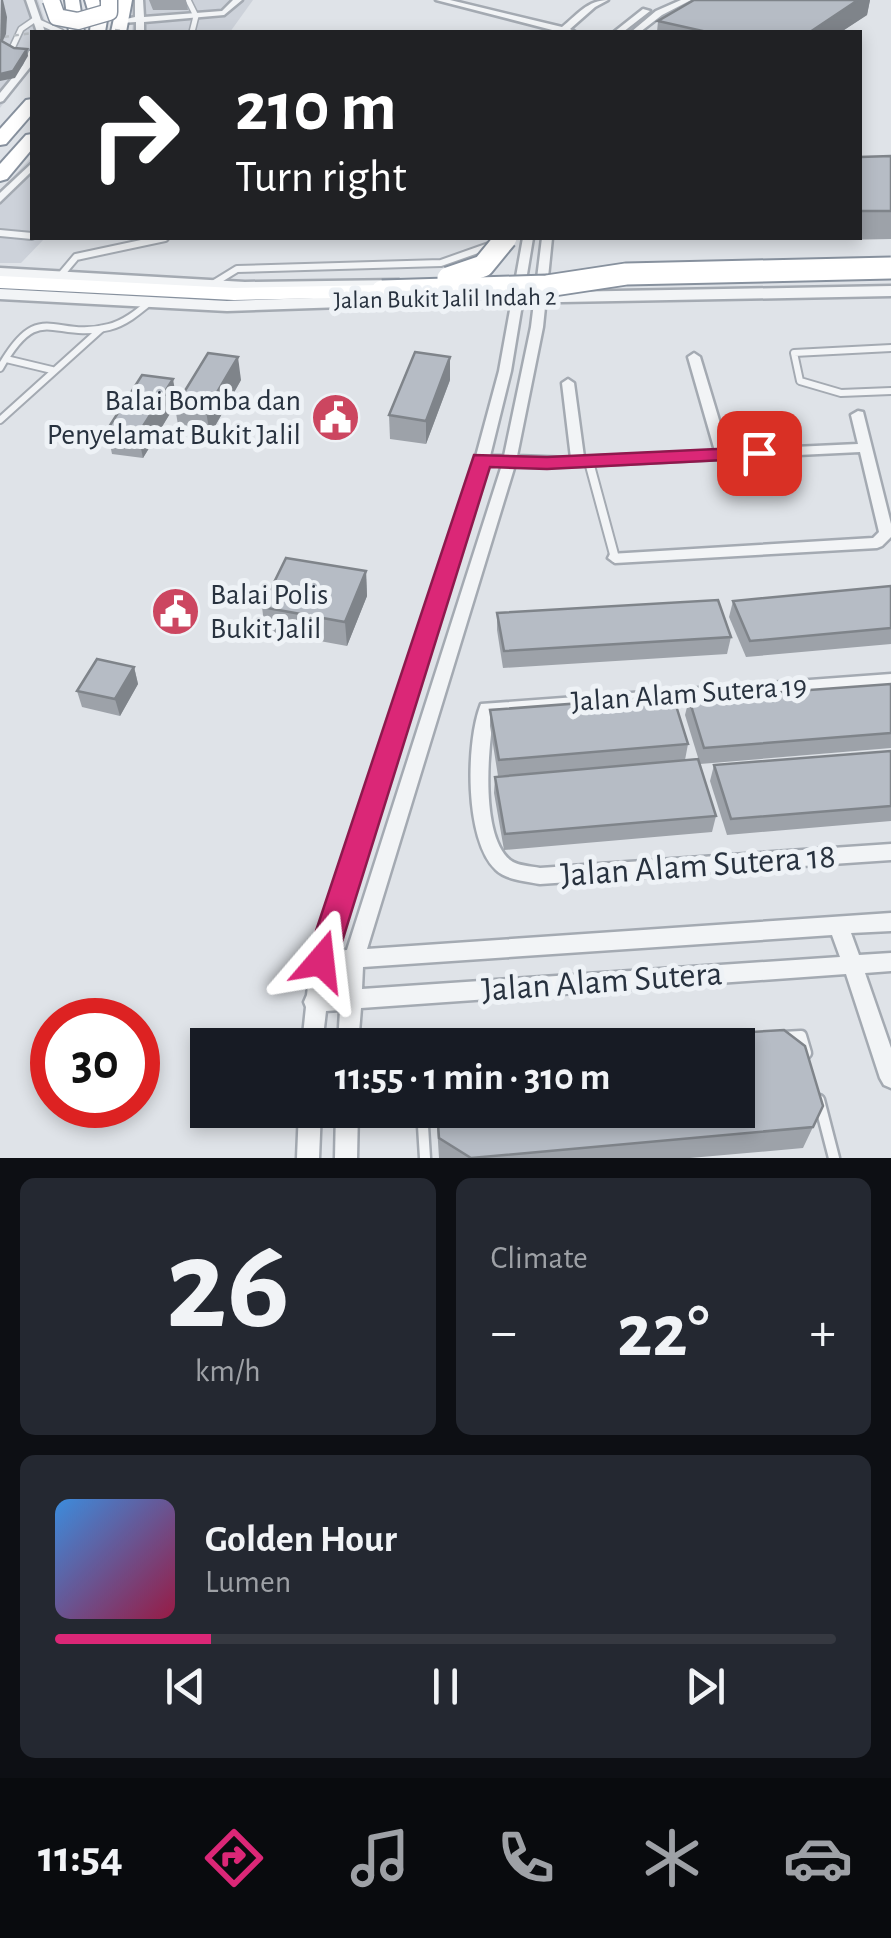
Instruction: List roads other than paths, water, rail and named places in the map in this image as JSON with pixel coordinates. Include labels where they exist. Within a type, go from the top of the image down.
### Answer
[{"type":"highway","points":[[51,0],[57,17],[78,21],[110,12],[109,0]]},
{"type":"highway","points":[[72,0],[77,30]]},
{"type":"highway","points":[[92,0],[98,30]]},
{"type":"highway","points":[[121,26],[125,0]]},
{"type":"highway","points":[[0,124],[30,94]]},
{"type":"highway","points":[[0,140],[30,106]]},
{"type":"highway","points":[[0,175],[30,142]]},
{"type":"highway","points":[[382,290],[461,276],[481,268],[498,255],[505,240]]},
{"type":"highway","points":[[0,282],[234,294],[547,286],[626,274],[891,268]]},
{"type":"street","points":[[30,0],[39,24]]},
{"type":"street","points":[[139,0],[140,30]]},
{"type":"street","points":[[121,26],[142,20],[228,12],[238,0]]},
{"type":"street","points":[[440,0],[559,30]]},
{"type":"street","points":[[576,0],[592,5]]},
{"type":"street","points":[[569,30],[592,5],[604,0]]},
{"type":"street","points":[[621,30],[647,10],[669,0]]},
{"type":"street","points":[[638,30],[659,13],[687,0]]},
{"type":"street","points":[[0,99],[30,55]]},
{"type":"street","points":[[0,199],[30,168]]},
{"type":"street","points":[[313,1028],[321,961],[482,460],[521,290],[528,240]]},
{"type":"street","points":[[348,1028],[354,958],[509,463],[541,291],[546,240]]},
{"type":"street","name":"Jalan Bukit Jalil Indah 2","points":[[0,273],[212,285],[541,291],[891,291]]},
{"type":"street","name":"Jalan Bukit Jalil Indah 2","points":[[541,291],[891,278]]},
{"type":"street","name":"Jalan Bukit Jalil Indah 2","points":[[0,294],[227,306],[521,290]]},
{"type":"street","points":[[694,357],[723,454]]},
{"type":"street","points":[[568,383],[583,462]]},
{"type":"street","points":[[615,558],[878,543],[886,533],[858,415]]},
{"type":"street","points":[[492,419],[516,423]]},
{"type":"street","points":[[482,460],[583,462],[866,448]]},
{"type":"street","name":"Jalan Alam Sutera 19","points":[[505,867],[487,843],[479,740],[487,708],[891,680]]},
{"type":"street","name":"Jalan Alam Sutera 18","points":[[505,867],[540,876],[891,852]]},
{"type":"street","name":"Jalan Alam Sutera","points":[[321,961],[891,922]]},
{"type":"street","points":[[839,926],[891,1078]]},
{"type":"street","name":"Jalan Alam Sutera","points":[[314,1002],[891,962]]},
{"type":"street","points":[[308,1158],[309,1128]]},
{"type":"street","points":[[346,1158],[347,1128]]},
{"type":"lane","points":[[188,0],[196,16],[192,30]]},
{"type":"lane","points":[[12,84],[0,75],[22,29],[39,24]]},
{"type":"lane","points":[[0,233],[30,236]]},
{"type":"lane","points":[[60,276],[76,257],[156,240]]},
{"type":"lane","points":[[212,285],[237,269],[441,264],[483,250],[496,240]]},
{"type":"lane","points":[[0,420],[101,329],[131,319],[150,302]]},
{"type":"lane","points":[[0,368],[20,336],[34,328],[54,325],[101,329]]},
{"type":"lane","points":[[891,348],[794,352],[800,381],[818,389],[891,391]]},
{"type":"lane","points":[[6,359],[52,370]]},
{"type":"lane","points":[[583,462],[615,558]]},
{"type":"lane","points":[[765,1038],[801,1036],[810,1071]]},
{"type":"lane","points":[[815,1088],[834,1158]]},
{"type":"lane","points":[[424,1128],[426,1158]]},
{"type":"place","name":"Balai Bomba dan Penyelamat Bukit Jalil","points":[[336,418]]},
{"type":"place","name":"Balai Polis Bukit Jalil","points":[[175,612]]}]
